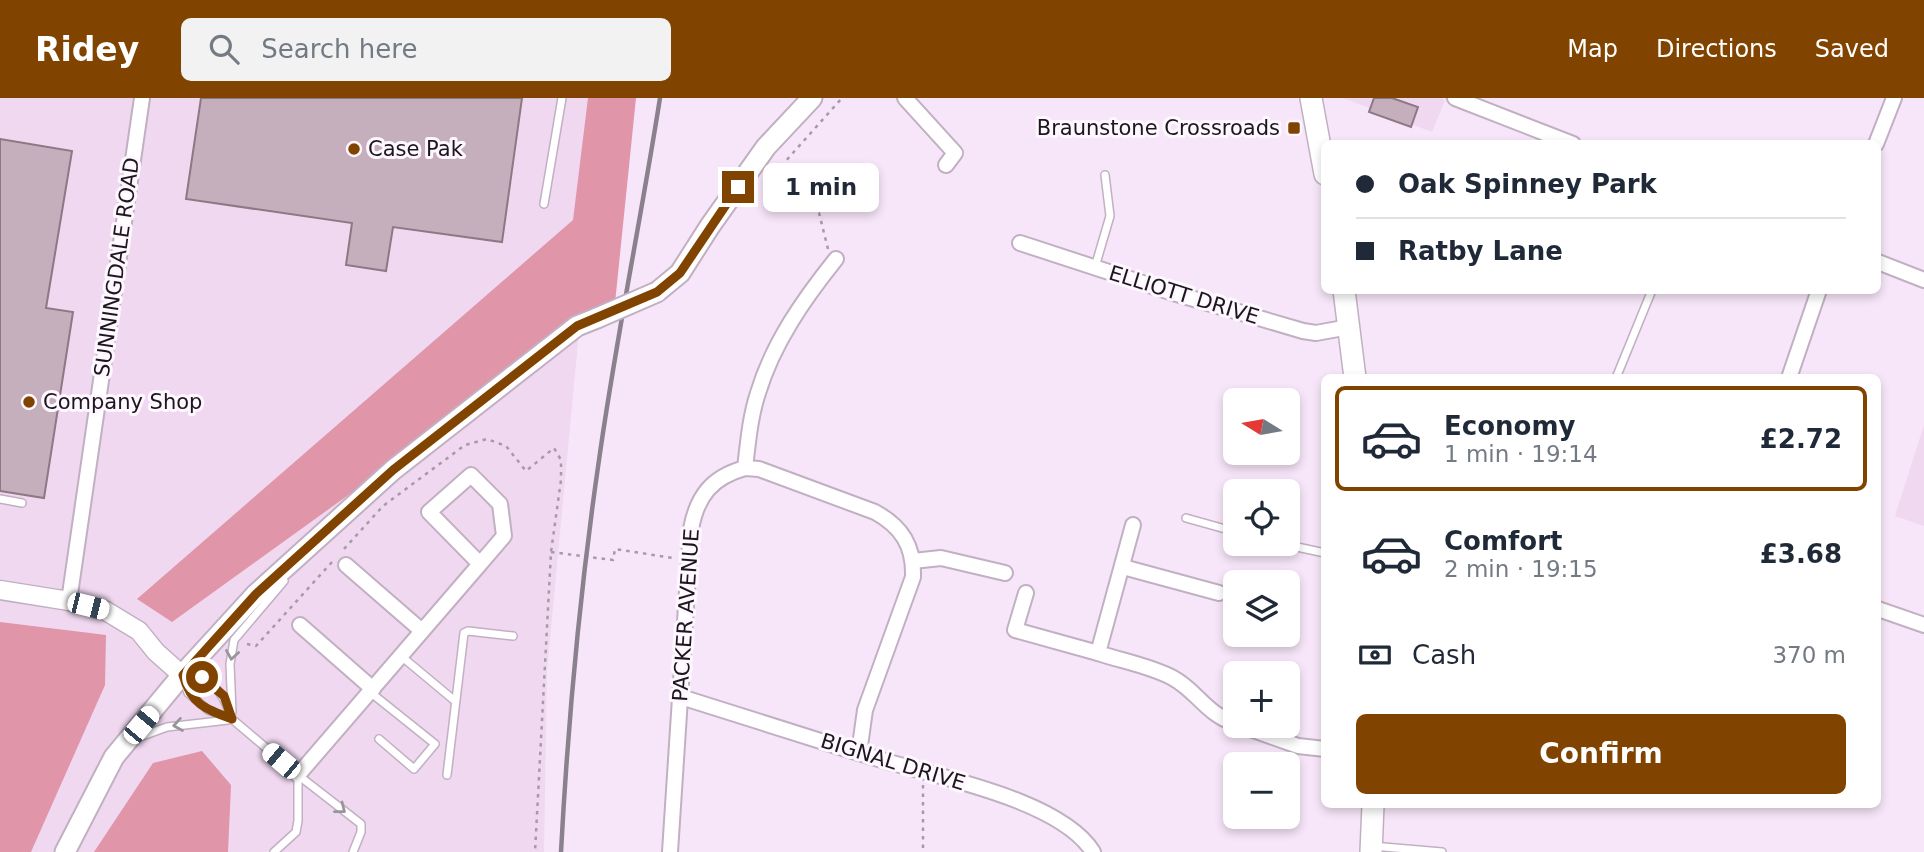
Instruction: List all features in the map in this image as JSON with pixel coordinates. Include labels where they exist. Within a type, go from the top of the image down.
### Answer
[{"type":"main road","points":[[65,852],[114,757],[256,594],[414,453],[577,326],[657,292],[680,273],[766,148],[812,98]]},
{"type":"main road","points":[[1311,98],[1321,152]]},
{"type":"main road","points":[[1344,294],[1355,374]]},
{"type":"main road","points":[[1371,849],[1373,808]]},
{"type":"street","name":"SUNNINGDALE ROAD","points":[[69,601],[142,98]]},
{"type":"street","points":[[905,98],[955,153],[946,165]]},
{"type":"street","points":[[1455,98],[1563,140]]},
{"type":"street","points":[[1878,140],[1894,98]]},
{"type":"street","name":"ELLIOTT DRIVE","points":[[1020,243],[1303,331],[1316,333],[1349,327]]},
{"type":"street","points":[[836,258],[808,294],[770,362],[758,393],[749,430],[745,468],[760,469],[875,512],[888,519],[909,543],[914,561],[913,577],[865,710],[859,753]]},
{"type":"street","points":[[1881,263],[1924,280]]},
{"type":"street","points":[[1789,374],[1818,294]]},
{"type":"street","name":"PACKER AVENUE","points":[[670,852],[689,561],[695,508],[711,485],[731,472],[745,468]]},
{"type":"street","points":[[298,775],[401,656],[422,631],[480,564],[504,536],[500,504],[471,475],[429,512],[480,564]]},
{"type":"street","points":[[1098,653],[1133,526]]},
{"type":"street","points":[[914,561],[941,558],[1005,573]]},
{"type":"street","points":[[346,565],[422,631]]},
{"type":"street","points":[[1123,567],[1219,593]]},
{"type":"street","points":[[0,590],[69,601],[106,611],[139,631],[156,652],[183,675]]},
{"type":"street","points":[[1026,593],[1015,630],[1171,677],[1187,687],[1208,709],[1223,717]]},
{"type":"street","points":[[1881,610],[1924,625]]},
{"type":"street","points":[[300,625],[371,690]]},
{"type":"street","name":"BIGNAL DRIVE","points":[[681,697],[859,753],[1002,794],[1045,814],[1086,842],[1093,852]]},
{"type":"street","points":[[1276,738],[1298,746],[1321,749]]},
{"type":"lane","points":[[544,204],[562,98]]},
{"type":"lane","points":[[1095,267],[1110,216],[1105,175]]},
{"type":"lane","points":[[1618,374],[1650,294]]},
{"type":"lane","points":[[0,499],[22,503]]},
{"type":"lane","points":[[1186,518],[1223,528]]},
{"type":"lane","points":[[232,719],[230,664],[234,640],[332,525]]},
{"type":"lane","points":[[1300,548],[1321,552]]},
{"type":"lane","points":[[447,775],[464,633],[468,631],[513,636]]},
{"type":"lane","points":[[401,656],[455,701]]},
{"type":"lane","points":[[232,719],[224,696],[202,677],[183,675],[188,693],[208,710],[232,719],[361,824],[361,832],[353,852]]},
{"type":"lane","points":[[371,690],[435,744],[414,769],[379,739]]},
{"type":"lane","points":[[127,742],[167,727],[232,719]]},
{"type":"lane","points":[[274,852],[296,832],[298,775]]},
{"type":"lane","points":[[1371,849],[1442,852]]},
{"type":"path","points":[[836,258],[829,254],[819,213],[767,182],[842,98]]},
{"type":"path","points":[[551,552],[613,560],[615,549],[689,561]]},
{"type":"path","points":[[922,772],[923,852]]},
{"type":"shaded area","points":[[0,98],[601,98],[547,671],[544,852],[0,852]]},
{"type":"shaded area","points":[[588,98],[636,98],[615,303],[172,622],[137,599],[573,220]]},
{"type":"shaded area","points":[[1343,98],[1440,98],[1445,100],[1432,132]]},
{"type":"shaded area","points":[[1924,425],[1924,526],[1895,516]]},
{"type":"shaded area","points":[[0,622],[106,635],[105,685],[31,852],[0,852]]},
{"type":"shaded area","points":[[202,751],[231,785],[228,852],[94,852],[153,763]]},
{"type":"building","name":"Case Pak","points":[[201,98],[522,98],[502,242],[393,227],[386,271],[346,265],[352,223],[186,199]]},
{"type":"building","points":[[1374,98],[1392,98],[1418,107],[1411,127],[1369,112]]},
{"type":"building","points":[[0,139],[72,151],[46,308],[73,312],[44,498],[0,491]]},
{"type":"railway","points":[[561,852],[567,754],[592,509],[613,369],[660,98]]},
{"type":"place","name":"Braunstone Crossroads","points":[[1294,128]]},
{"type":"place","name":"Case Pak","points":[[354,149]]},
{"type":"place","name":"Company Shop","points":[[29,402]]},
{"type":"route","points":[[202,677],[224,696],[232,719],[208,710],[188,693],[183,675],[256,594],[393,470],[577,326],[657,292],[680,273],[738,187]]}]
